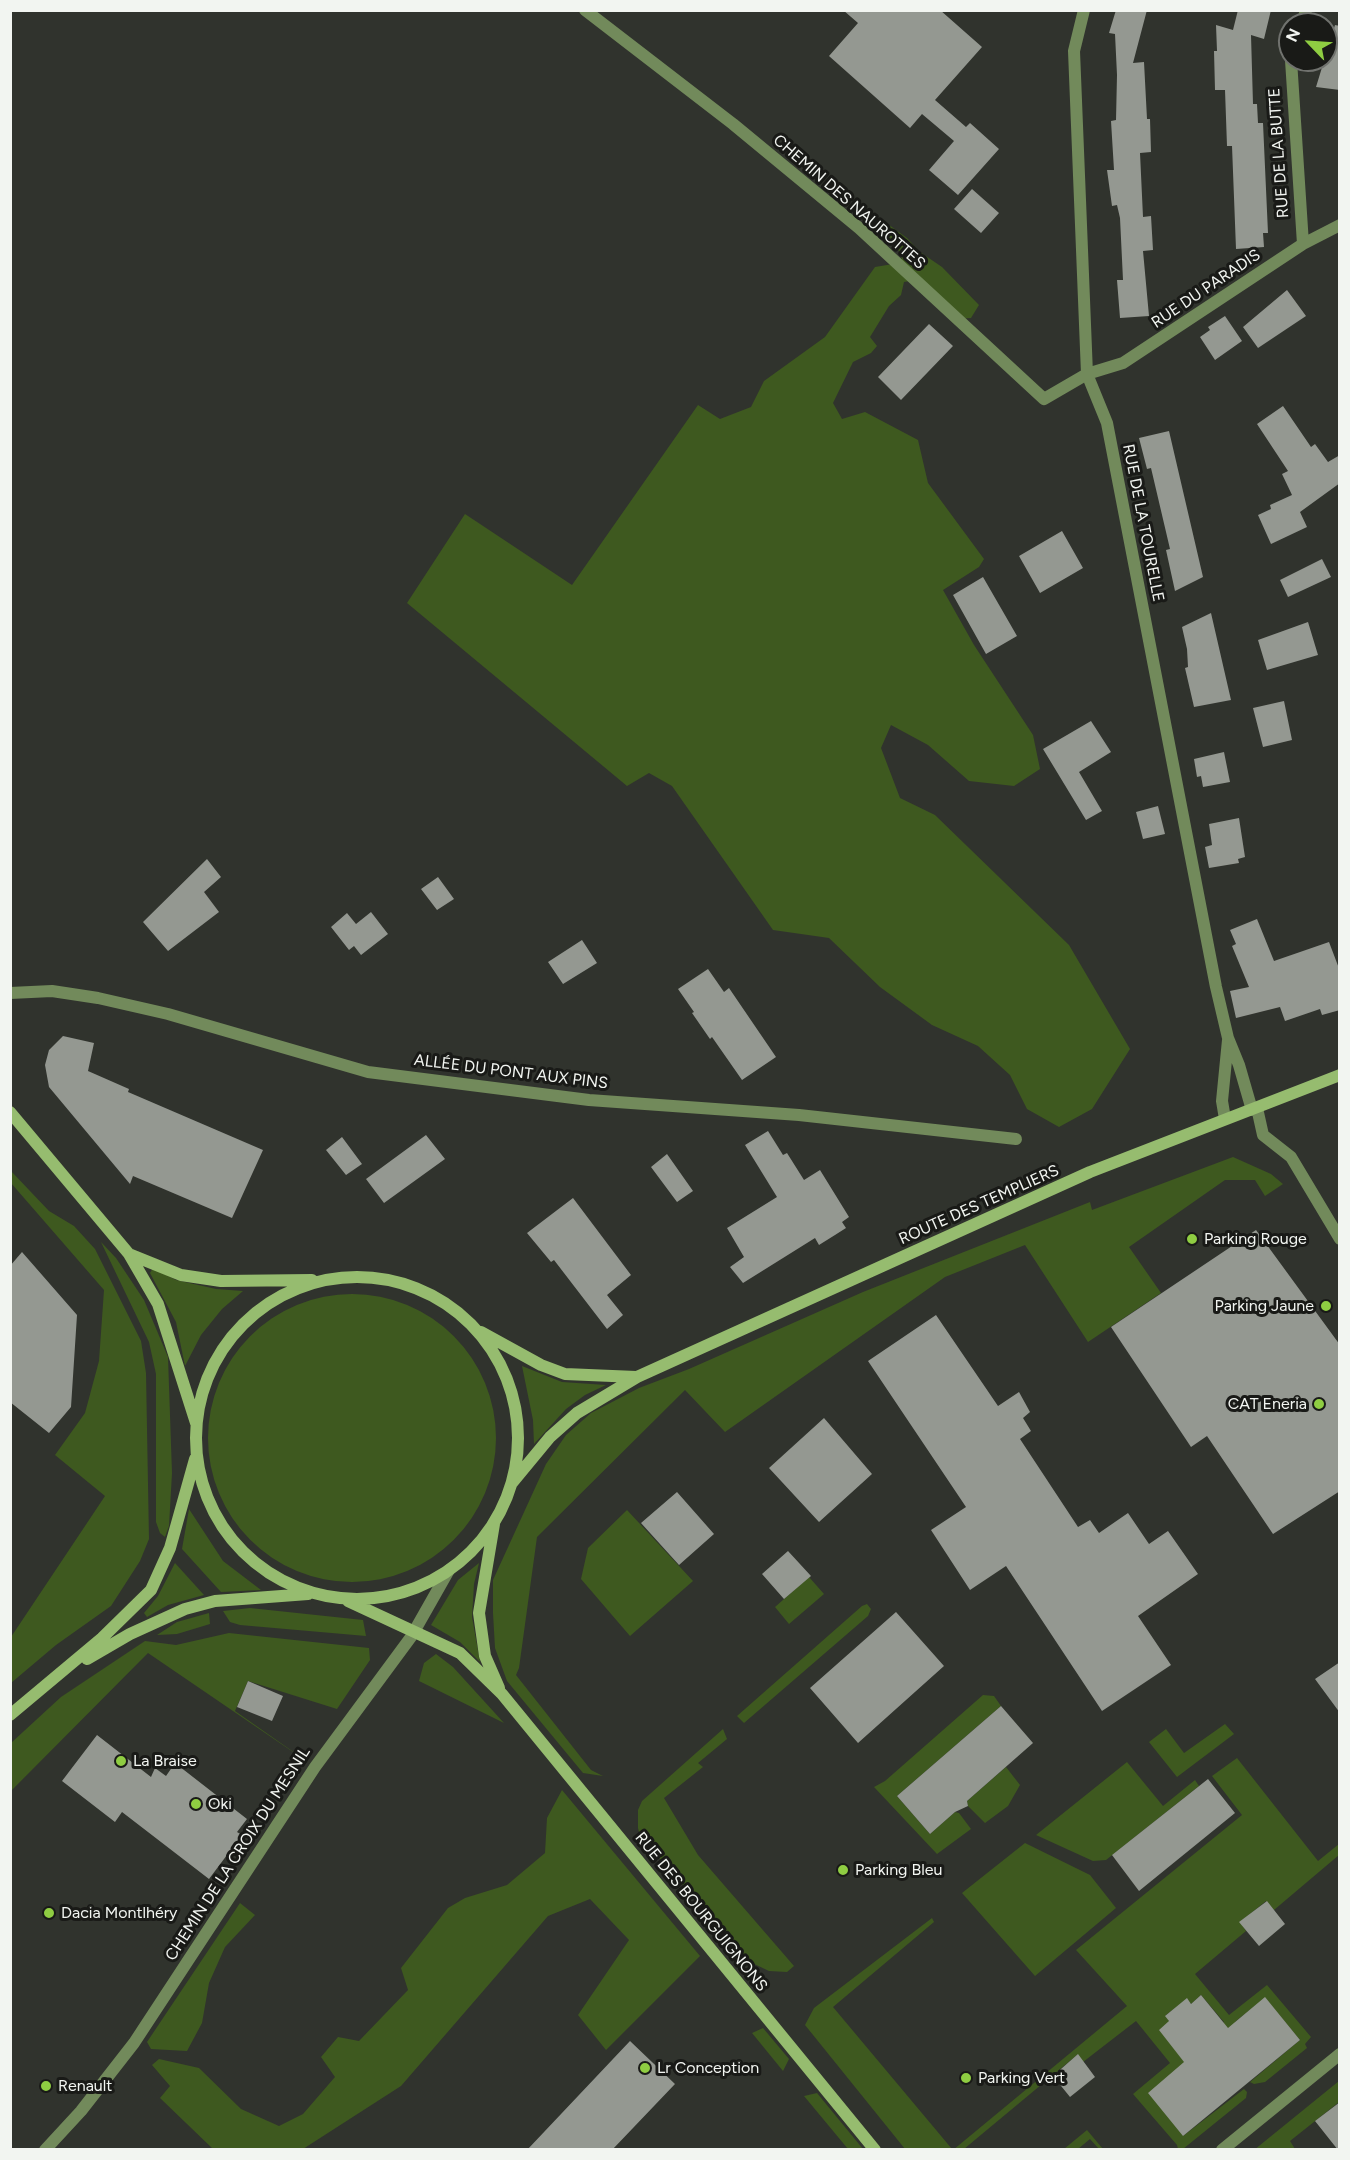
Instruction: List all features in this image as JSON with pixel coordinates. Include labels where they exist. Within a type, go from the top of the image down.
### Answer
[{"type":"main road","name":"ROUTE DES TEMPLIERS","points":[[512,1484],[550,1437],[577,1413],[637,1377],[1090,1172],[1340,1075]]},
{"type":"main road","points":[[10,1112],[129,1254],[158,1304],[196,1424]]},
{"type":"main road","points":[[129,1254],[181,1275],[221,1281],[322,1280],[351,1276],[379,1278],[406,1284],[448,1305],[477,1330],[500,1364],[514,1402],[518,1443],[512,1484],[495,1521],[474,1548],[449,1570],[425,1584],[399,1594],[372,1599],[344,1599],[312,1593],[282,1581],[255,1564],[233,1542],[215,1516],[202,1486],[196,1455],[196,1424],[202,1390],[216,1359],[236,1331],[261,1308],[290,1291],[322,1280]]},
{"type":"main road","name":"ROUTE DES TEMPLIERS","points":[[477,1330],[541,1365],[565,1374],[637,1377]]},
{"type":"main road","points":[[10,1715],[117,1624],[151,1590],[170,1548],[196,1455]]},
{"type":"main road","name":"RUE DES BOURGUIGNONS","points":[[495,1521],[479,1613],[485,1656],[502,1694]]},
{"type":"main road","points":[[60,1674],[130,1634],[184,1609],[215,1601],[312,1593]]},
{"type":"main road","name":"RUE DES BOURGUIGNONS","points":[[344,1599],[460,1653],[502,1694],[875,2150]]},
{"type":"street","name":"CHEMIN DES NAUROTTES","points":[[585,10],[733,124],[859,228],[1044,399],[1087,374]]},
{"type":"street","name":"RUE DE LA TOURELLE","points":[[1084,10],[1074,51],[1087,374],[1107,423],[1228,1038],[1263,1134],[1291,1157],[1338,1232]]},
{"type":"street","name":"RUE DE LA BUTTE","points":[[1292,72],[1303,244]]},
{"type":"street","name":"RUE DU PARADIS","points":[[1087,374],[1123,363],[1303,244],[1340,225]]},
{"type":"street","name":"ALLÉE DU PONT AUX PINS","points":[[10,993],[52,991],[98,998],[168,1014],[368,1072],[589,1100],[799,1115],[1017,1139]]},
{"type":"street","name":"RUE DE LA TOURELLE","points":[[1225,1119],[1222,1101],[1228,1038]]},
{"type":"street","name":"CHEMIN DE LA CROIX DU MESNIL","points":[[45,2150],[81,2111],[134,2043],[315,1767],[414,1631],[449,1570]]},
{"type":"street","points":[[1222,2150],[1340,2054]]},
{"type":"green space","points":[[871,217],[885,222],[907,238],[920,252],[942,267],[979,305],[971,318],[956,319],[915,280],[904,282],[901,295],[889,306],[870,337],[877,346],[871,353],[853,362],[833,403],[842,419],[865,412],[918,440],[928,483],[984,559],[979,567],[943,590],[974,645],[1033,735],[1040,769],[1014,786],[969,781],[928,745],[891,725],[881,748],[900,798],[935,815],[1069,945],[1130,1049],[1092,1109],[1059,1127],[1027,1109],[1010,1075],[978,1046],[932,1025],[880,987],[829,938],[773,930],[672,786],[649,773],[627,786],[407,603],[465,514],[572,585],[698,405],[720,419],[751,407],[764,381],[825,337],[875,267],[893,264],[902,259],[898,249],[865,222]]},
{"type":"green space","points":[[1233,1157],[1271,1174],[1283,1184],[1265,1196],[1255,1180],[1225,1180],[1129,1247],[1161,1293],[1088,1342],[1025,1245],[945,1277],[725,1432],[685,1390],[537,1537],[519,1668],[516,1675],[591,1770],[603,1776],[583,1773],[507,1681],[495,1648],[493,1613],[493,1580],[546,1464],[566,1435],[591,1413],[639,1388],[689,1369],[863,1292],[1090,1202],[1092,1210]]},
{"type":"green space","points":[[11,1171],[49,1211],[74,1226],[95,1249],[141,1341],[146,1373],[149,1539],[140,1561],[111,1606],[56,1645],[11,1683],[11,1637],[105,1496],[55,1455],[85,1413],[99,1361],[104,1290],[11,1183]]},
{"type":"green space","points":[[101,1242],[116,1258],[144,1300],[168,1357],[172,1473],[169,1526],[165,1537],[160,1533],[156,1522],[156,1374],[149,1342]]},
{"type":"green space","points":[[153,1268],[176,1280],[216,1289],[243,1291],[222,1309],[201,1335],[185,1366],[176,1322],[150,1273]]},
{"type":"green space","points":[[352,1294],[380,1297],[407,1305],[432,1318],[454,1336],[472,1358],[485,1383],[493,1410],[496,1438],[493,1466],[485,1493],[472,1518],[454,1540],[432,1558],[407,1571],[380,1579],[352,1582],[324,1579],[297,1571],[272,1558],[250,1540],[232,1518],[219,1493],[211,1466],[208,1438],[211,1410],[219,1383],[232,1358],[250,1336],[272,1318],[297,1305],[324,1297]]},
{"type":"green space","points":[[522,1366],[562,1382],[606,1385],[585,1395],[566,1409],[534,1444],[533,1420]]},
{"type":"green space","points":[[189,1509],[223,1561],[261,1590],[221,1592],[182,1549]]},
{"type":"green space","points":[[627,1510],[693,1581],[630,1636],[581,1579],[588,1548]]},
{"type":"green space","points":[[175,1563],[204,1595],[168,1605],[147,1617],[144,1613],[158,1596]]},
{"type":"green space","points":[[479,1563],[474,1584],[472,1617],[480,1662],[460,1642],[431,1625],[458,1580]]},
{"type":"green space","points":[[809,1577],[824,1594],[789,1624],[775,1607]]},
{"type":"green space","points":[[867,1604],[871,1609],[868,1616],[744,1723],[737,1716],[862,1606]]},
{"type":"green space","points":[[250,1608],[363,1620],[366,1636],[240,1625],[230,1622],[223,1611]]},
{"type":"green space","points":[[209,1613],[210,1624],[177,1634],[157,1635],[177,1622]]},
{"type":"green space","points":[[229,1633],[369,1648],[370,1660],[337,1709],[248,1681],[235,1711],[315,1767],[148,1653],[11,1791],[11,1743],[61,1697],[145,1641],[176,1645]]},
{"type":"green space","points":[[436,1654],[453,1667],[504,1723],[419,1681],[424,1663]]},
{"type":"green space","points":[[983,1695],[994,1696],[1001,1706],[897,1796],[930,1834],[955,1812],[959,1813],[971,1829],[937,1854],[874,1787],[885,1781]]},
{"type":"green space","points":[[1225,1724],[1234,1734],[1177,1777],[1149,1742],[1166,1729],[1184,1753]]},
{"type":"green space","points":[[723,1729],[727,1739],[698,1763],[703,1767],[664,1798],[698,1855],[794,1966],[787,1972],[769,1971],[750,1962],[640,1836],[638,1810],[642,1801]]},
{"type":"green space","points":[[1237,1758],[1318,1861],[1339,1844],[1339,1855],[1274,1910],[1266,1901],[1240,1922],[1246,1931],[1195,1974],[1229,2015],[1267,1985],[1311,2037],[1305,2044],[1307,2048],[1265,2082],[1254,2084],[1250,2082],[1300,2040],[1265,1998],[1236,2021],[1232,2031],[1222,2024],[1224,2022],[1201,1995],[1191,2004],[1187,1999],[1166,2015],[1189,2062],[1183,2136],[1244,2089],[1247,2092],[1246,2098],[1183,2149],[1178,2149],[1133,2094],[1170,2063],[1136,2021],[1083,2062],[1077,2055],[964,2149],[953,2150],[1127,2006],[1076,1950],[1242,1815],[1212,1776]]},
{"type":"green space","points":[[1127,1762],[1163,1806],[1195,1780],[1199,1786],[1106,1860],[1093,1861],[1036,1835]]},
{"type":"green space","points":[[1006,1767],[1020,1785],[1008,1806],[985,1823],[968,1806],[967,1801]]},
{"type":"green space","points":[[562,1790],[700,1956],[606,2050],[578,2015],[629,1940],[590,1899],[548,1916],[401,2086],[303,2149],[213,2149],[160,2098],[170,2086],[152,2065],[159,2059],[199,2068],[241,2109],[279,2126],[303,2114],[335,2077],[321,2057],[338,2037],[359,2041],[408,1990],[401,1968],[448,1908],[465,1898],[507,1885],[545,1853],[547,1818]]},
{"type":"green space","points":[[1025,1843],[1090,1875],[1116,1908],[1035,1976],[962,1893]]},
{"type":"green space","points":[[240,1903],[255,1915],[225,1947],[209,1983],[202,2023],[187,2051],[151,2049],[147,2042]]},
{"type":"green space","points":[[932,1918],[934,1922],[833,2007],[952,2149],[905,2149],[805,2025],[814,2008]]},
{"type":"green space","points":[[763,2028],[789,2059],[783,2071],[752,2033]]},
{"type":"green space","points":[[1339,2081],[1339,2102],[1290,2141],[1295,2149],[1254,2150]]},
{"type":"green space","points":[[817,2093],[863,2149],[848,2149],[804,2096]]},
{"type":"green space","points":[[1087,2130],[1103,2149],[1099,2149],[1090,2139],[1078,2149],[1064,2149]]},
{"type":"building","points":[[843,10],[940,10],[982,47],[935,100],[966,127],[970,123],[999,149],[958,195],[929,170],[954,141],[922,114],[910,128],[829,56],[858,23]]},
{"type":"building","points":[[1116,10],[1147,10],[1133,63],[1144,62],[1151,152],[1140,153],[1143,217],[1151,216],[1153,250],[1143,251],[1149,316],[1120,318],[1117,280],[1123,280],[1120,218],[1117,205],[1112,206],[1107,170],[1114,170],[1111,121],[1116,120],[1117,75],[1115,34],[1109,33]]},
{"type":"building","points":[[1238,10],[1271,10],[1264,39],[1251,35],[1253,104],[1257,104],[1258,123],[1263,123],[1268,233],[1263,233],[1264,247],[1236,249],[1232,146],[1227,146],[1225,90],[1215,90],[1214,51],[1217,51],[1216,25],[1233,30]]},
{"type":"building","points":[[1338,26],[1340,26],[1340,90],[1316,87],[1321,72],[1338,72]]},
{"type":"building","points":[[972,189],[999,213],[981,233],[954,209]]},
{"type":"building","points":[[1287,290],[1306,316],[1258,348],[1243,327]]},
{"type":"building","points":[[1225,316],[1242,341],[1215,360],[1200,337],[1210,330],[1208,327]]},
{"type":"building","points":[[929,324],[953,346],[901,400],[878,377]]},
{"type":"building","points":[[1283,406],[1311,447],[1315,444],[1328,462],[1340,455],[1340,483],[1300,512],[1307,527],[1271,544],[1258,515],[1271,509],[1270,505],[1292,495],[1282,474],[1288,471],[1257,424]]},
{"type":"building","points":[[1169,431],[1203,577],[1175,591],[1166,550],[1170,549],[1151,468],[1147,469],[1139,438]]},
{"type":"building","points":[[1062,531],[1083,568],[1040,593],[1019,556]]},
{"type":"building","points":[[1322,559],[1331,577],[1288,597],[1280,580]]},
{"type":"building","points":[[983,577],[1017,636],[986,654],[953,595]]},
{"type":"building","points":[[1211,613],[1231,700],[1194,707],[1185,668],[1188,667],[1187,649],[1182,627]]},
{"type":"building","points":[[1308,622],[1318,655],[1267,670],[1258,640]]},
{"type":"building","points":[[1284,701],[1292,740],[1263,747],[1253,708]]},
{"type":"building","points":[[1091,721],[1111,752],[1079,772],[1102,811],[1086,820],[1043,749]]},
{"type":"building","points":[[1224,752],[1230,782],[1203,787],[1201,776],[1197,777],[1194,759]]},
{"type":"building","points":[[1158,806],[1165,834],[1143,839],[1136,812]]},
{"type":"building","points":[[1239,818],[1245,857],[1238,859],[1239,863],[1209,868],[1205,847],[1212,845],[1209,824]]},
{"type":"building","points":[[207,859],[221,877],[204,892],[219,912],[168,951],[143,922]]},
{"type":"building","points":[[438,877],[454,899],[437,910],[421,889]]},
{"type":"building","points":[[371,912],[388,934],[361,955],[354,946],[349,950],[331,927],[347,913],[356,924]]},
{"type":"building","points":[[1257,919],[1274,961],[1329,942],[1340,971],[1340,1010],[1322,1015],[1320,1009],[1285,1021],[1280,1007],[1236,1018],[1230,991],[1249,987],[1232,946],[1236,944],[1230,930]]},
{"type":"building","points":[[582,940],[597,963],[563,984],[548,962]]},
{"type":"building","points":[[708,969],[724,992],[729,988],[776,1057],[742,1080],[712,1037],[710,1039],[678,989]]},
{"type":"building","points":[[63,1036],[94,1043],[88,1071],[129,1089],[128,1092],[263,1150],[232,1218],[133,1176],[130,1184],[49,1087],[45,1065],[49,1050]]},
{"type":"building","points":[[768,1131],[783,1155],[787,1153],[804,1180],[820,1170],[849,1217],[842,1222],[846,1228],[819,1245],[815,1238],[743,1283],[730,1267],[744,1257],[727,1228],[777,1197],[745,1145]]},
{"type":"building","points":[[426,1135],[445,1159],[384,1203],[366,1179]]},
{"type":"building","points":[[342,1137],[362,1164],[346,1175],[326,1150]]},
{"type":"building","points":[[667,1154],[693,1191],[677,1202],[651,1167]]},
{"type":"building","points":[[573,1198],[631,1275],[607,1295],[623,1315],[607,1329],[554,1260],[551,1262],[527,1233]]},
{"type":"building","points":[[1256,1230],[1340,1345],[1340,1491],[1273,1534],[1207,1436],[1191,1447],[1111,1327]]},
{"type":"building","points":[[22,1252],[77,1315],[71,1407],[49,1433],[10,1402],[10,1266]]},
{"type":"building","points":[[936,1315],[998,1406],[1019,1392],[1030,1412],[1023,1418],[1031,1431],[1020,1439],[1078,1527],[1090,1520],[1099,1533],[1128,1513],[1149,1544],[1168,1531],[1198,1574],[1138,1616],[1171,1665],[1102,1711],[1006,1566],[970,1590],[931,1530],[966,1507],[868,1361]]},
{"type":"building","points":[[824,1418],[872,1474],[819,1522],[769,1468]]},
{"type":"building","points":[[677,1492],[714,1534],[679,1565],[641,1523]]},
{"type":"building","points":[[788,1551],[811,1576],[784,1599],[762,1574]]},
{"type":"building","points":[[896,1612],[944,1666],[858,1743],[810,1688]]},
{"type":"building","points":[[1340,1662],[1340,1713],[1315,1679]]},
{"type":"building","points":[[248,1681],[283,1696],[272,1721],[237,1707]]},
{"type":"building","points":[[1001,1706],[1033,1743],[967,1801],[968,1806],[955,1812],[930,1834],[897,1796]]},
{"type":"building","points":[[97,1735],[151,1777],[155,1768],[166,1776],[175,1763],[247,1819],[237,1832],[242,1835],[209,1879],[122,1812],[115,1822],[62,1781]]},
{"type":"building","points":[[1208,1779],[1235,1813],[1139,1891],[1112,1855]]},
{"type":"building","points":[[1267,1901],[1285,1924],[1259,1946],[1239,1922]]},
{"type":"building","points":[[1201,1995],[1228,2028],[1265,1997],[1300,2040],[1183,2136],[1148,2093],[1184,2062],[1159,2030],[1169,2021],[1165,2016],[1187,1998],[1191,2004]]},
{"type":"building","points":[[630,2041],[675,2084],[612,2150],[527,2150]]},
{"type":"building","points":[[1078,2054],[1095,2077],[1070,2097],[1053,2076]]},
{"type":"building","points":[[1340,2102],[1340,2150],[1338,2150],[1315,2121]]},
{"type":"place","name":"Parking Rouge","points":[[1192,1239]]},
{"type":"place","name":"Parking Jaune","points":[[1326,1306]]},
{"type":"place","name":"CAT Eneria","points":[[1319,1404]]},
{"type":"place","name":"La Braise","points":[[121,1761]]},
{"type":"place","name":"Oki","points":[[196,1804]]},
{"type":"place","name":"Parking Bleu","points":[[843,1870]]},
{"type":"place","name":"Dacia Montlhéry","points":[[49,1913]]},
{"type":"place","name":"Lr Conception","points":[[645,2068]]},
{"type":"place","name":"Parking Vert","points":[[966,2078]]},
{"type":"place","name":"Renault","points":[[46,2086]]}]
